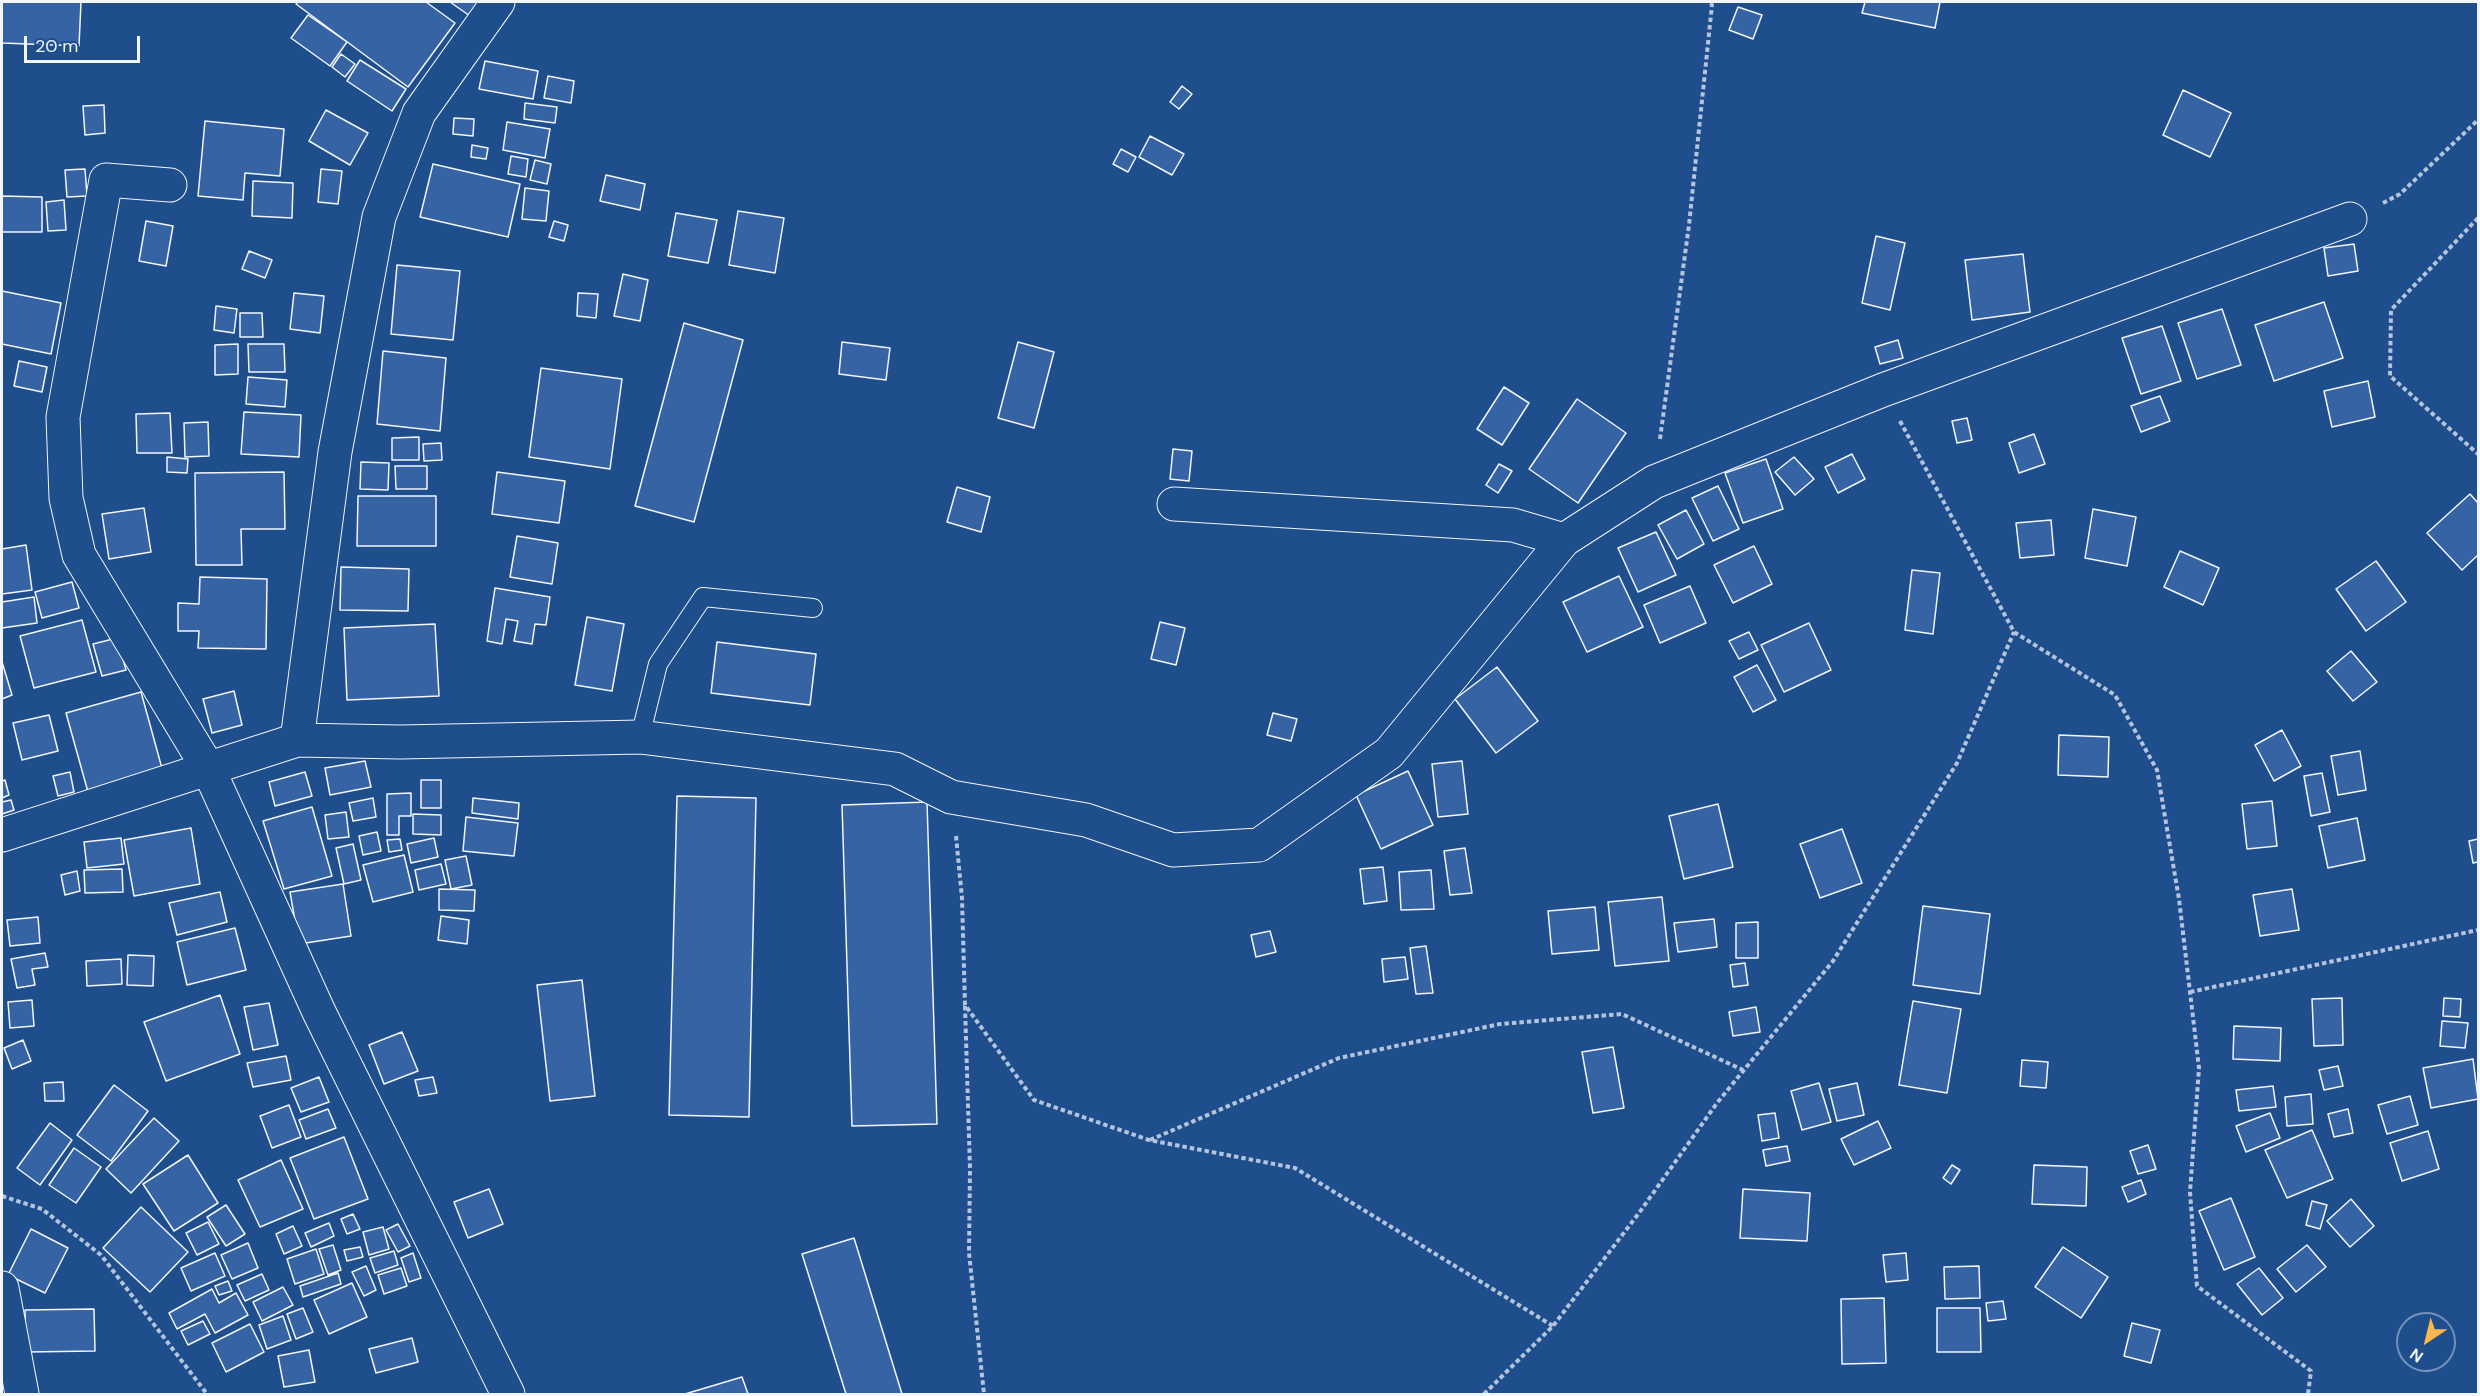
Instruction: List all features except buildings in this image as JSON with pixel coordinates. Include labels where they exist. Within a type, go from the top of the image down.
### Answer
[{"type":"street","points":[[297,740],[335,452],[380,217],[419,113],[498,2]]},
{"type":"street","points":[[170,184],[106,180],[63,417],[66,498],[79,555],[208,768],[319,1012],[508,1395]]},
{"type":"street","points":[[2,835],[297,740],[400,742],[640,737],[895,769],[951,797],[1086,820],[1173,850],[1259,845],[1389,753],[1564,540],[1654,482],[1883,390],[2350,219]]},
{"type":"street","points":[[1174,504],[1513,525],[1564,540]]},
{"type":"street","points":[[2,1288],[22,1395]]},
{"type":"lane","points":[[640,737],[658,664],[704,597],[813,608]]},
{"type":"path","points":[[1654,482],[1689,225],[1712,5],[1710,2]]},
{"type":"path","points":[[2350,219],[2400,194],[2478,120]]},
{"type":"path","points":[[2478,218],[2391,310],[2390,376],[2478,454]]},
{"type":"path","points":[[1883,390],[2014,632],[2115,695],[2157,770],[2179,899],[2199,1068],[2190,1192],[2197,1286],[2311,1371],[2308,1395]]},
{"type":"path","points":[[1484,1395],[1553,1326],[1743,1070],[1833,961],[1957,763],[2014,632]]},
{"type":"path","points":[[951,797],[962,898],[970,1169],[969,1253],[984,1395]]},
{"type":"path","points":[[2190,992],[2478,930]]},
{"type":"path","points":[[965,1005],[1034,1100],[1149,1140],[1295,1168],[1553,1326]]},
{"type":"path","points":[[1149,1140],[1339,1058],[1500,1024],[1622,1014],[1743,1070]]},
{"type":"path","points":[[2,1196],[42,1209],[101,1256],[207,1395]]}]
